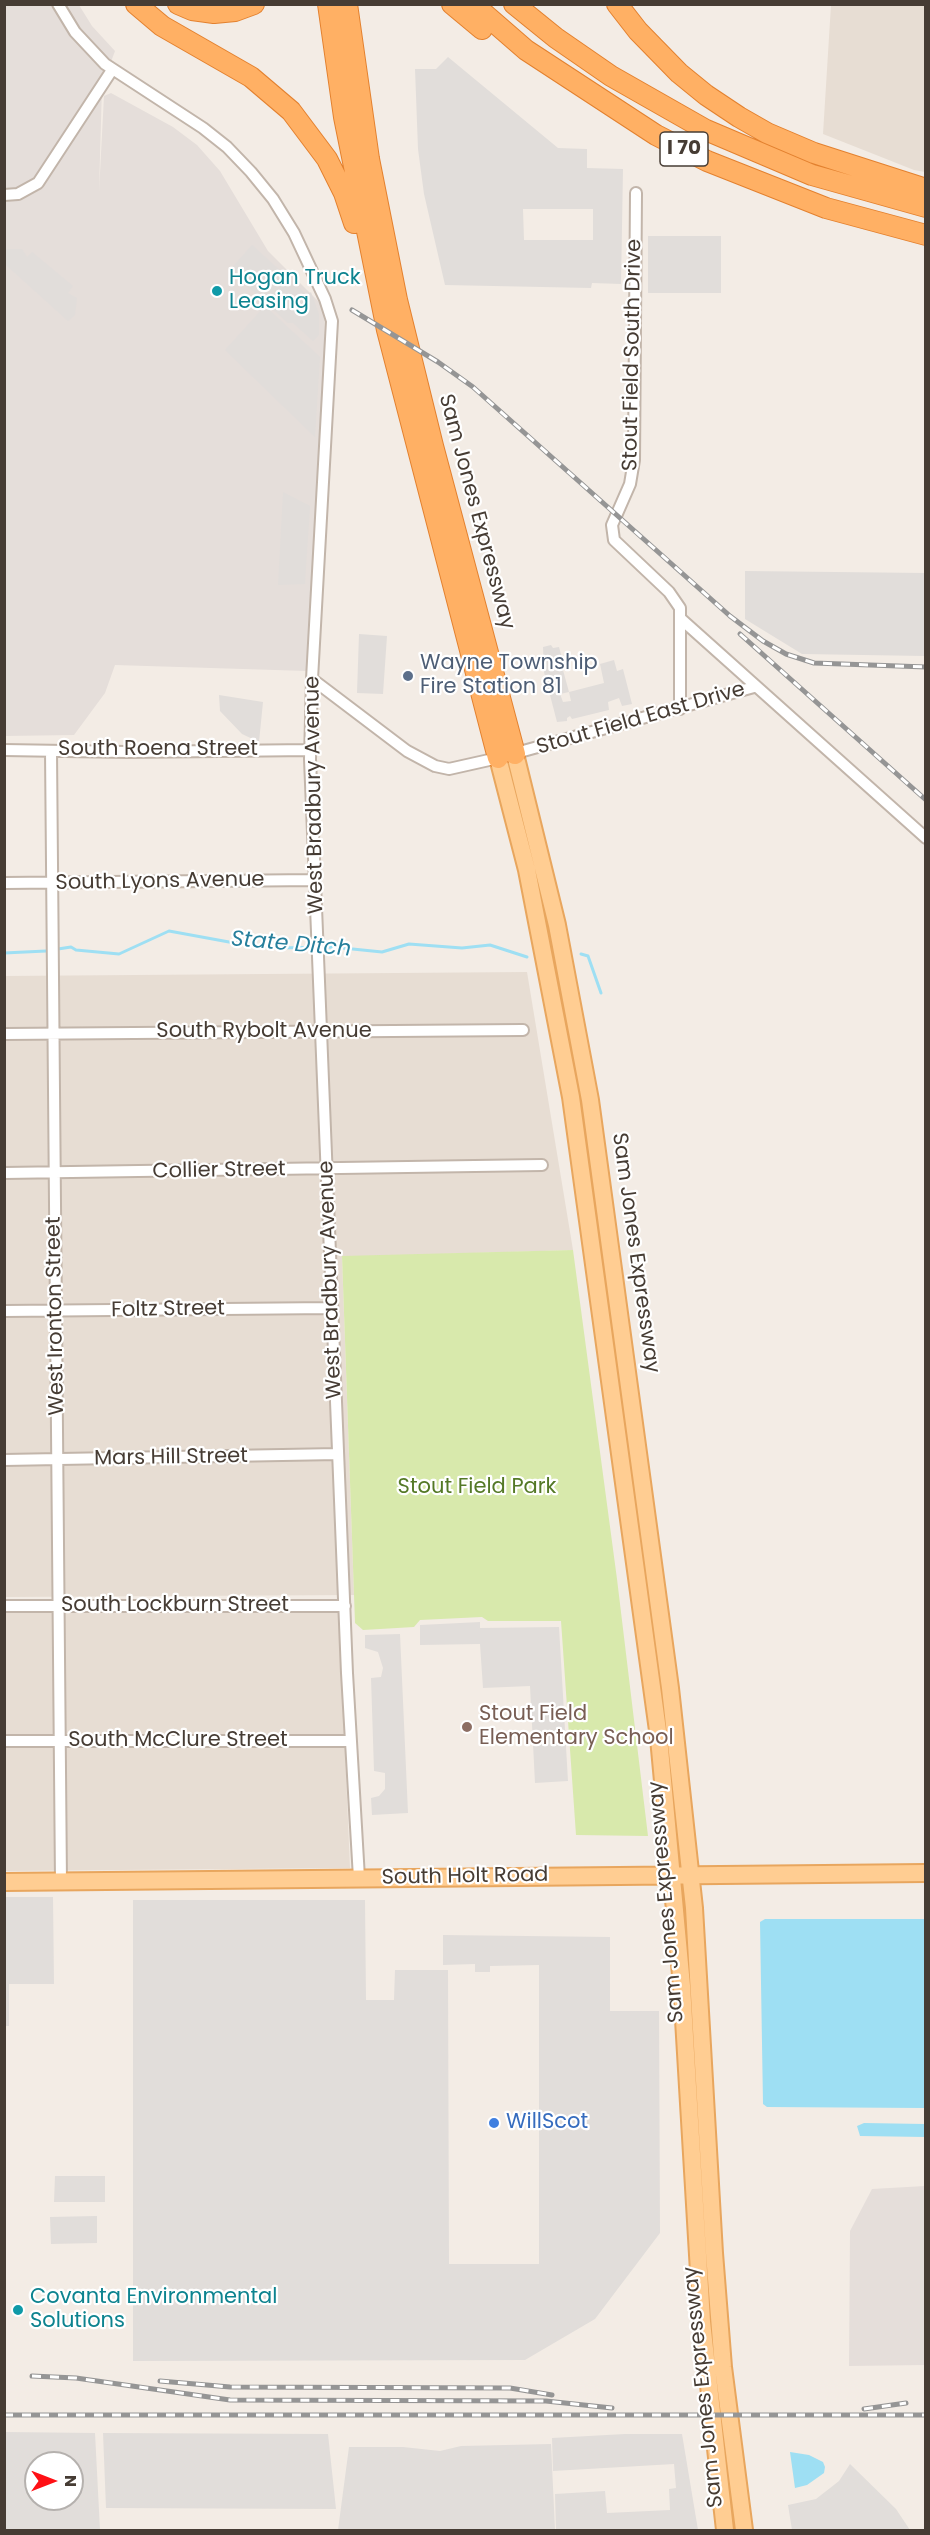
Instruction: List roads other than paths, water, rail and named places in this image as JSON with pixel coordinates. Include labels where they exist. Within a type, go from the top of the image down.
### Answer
[{"type":"highway","points":[[136,4],[162,26],[250,77],[275,96],[297,118],[322,150],[338,181],[378,292]]},
{"type":"highway","points":[[178,4],[218,13],[235,11],[254,4]]},
{"type":"highway","name":"Sam Jones Expressway","points":[[328,4],[344,117],[378,292],[411,427],[507,756]]},
{"type":"highway","name":"Sam Jones Expressway","points":[[346,4],[369,159],[397,300],[507,756]]},
{"type":"highway","points":[[452,4],[540,73],[575,82]]},
{"type":"highway","name":"I 70","points":[[473,4],[526,50],[656,135],[731,172],[826,208],[926,235]]},
{"type":"highway","name":"I 70","points":[[514,4],[556,38],[611,76],[706,130],[812,175],[926,207]]},
{"type":"highway","points":[[617,4],[667,62],[693,86],[733,114],[767,133],[814,153],[926,189]]},
{"type":"main road","name":"Sam Jones Expressway","points":[[507,756],[571,1097],[659,1738],[684,2014],[702,2322],[725,2530]]},
{"type":"main road","name":"Sam Jones Expressway","points":[[507,756],[559,936],[590,1100],[670,1688],[691,1875],[701,2004],[715,2274],[724,2376],[744,2530]]},
{"type":"main road","name":"South Holt Road","points":[[4,1882],[926,1873]]},
{"type":"street","name":"West Bradbury Avenue","points":[[58,4],[67,22],[86,46],[112,70],[189,117],[240,159],[283,214],[296,237],[328,307],[333,333],[312,679],[311,750],[320,1031],[359,1878]]},
{"type":"street","points":[[4,195],[18,194],[38,183],[112,70]]},
{"type":"street","name":"Stout Field South Drive","points":[[636,193],[634,460],[630,484],[612,525],[614,540],[673,596],[680,608],[681,619]]},
{"type":"street","points":[[681,619],[754,687]]},
{"type":"street","points":[[680,709],[681,619]]},
{"type":"street","name":"Stout Field East Drive","points":[[312,679],[393,742],[435,766],[456,769],[754,687],[926,838]]},
{"type":"street","name":"South Roena Street","points":[[4,750],[311,750]]},
{"type":"street","name":"West Ironton Street","points":[[51,751],[50,883],[57,1311],[61,1881]]},
{"type":"street","name":"South Lyons Avenue","points":[[4,884],[315,880]]},
{"type":"street","name":"South Rybolt Avenue","points":[[4,1034],[523,1030]]},
{"type":"street","name":"Collier Street","points":[[4,1173],[542,1165]]},
{"type":"street","name":"Foltz Street","points":[[4,1311],[332,1308]]},
{"type":"street","name":"Mars Hill Street","points":[[4,1460],[338,1454]]},
{"type":"street","name":"South Lockburn Street","points":[[4,1606],[345,1606]]},
{"type":"street","name":"South McClure Street","points":[[4,1741],[351,1741]]},
{"type":"water","points":[[765,1919],[925,1919],[925,2108],[767,2107],[763,2104],[760,1922]]},
{"type":"water","points":[[864,2123],[925,2124],[925,2137],[860,2136],[857,2126]]},
{"type":"water","points":[[790,2452],[809,2455],[823,2462],[824,2473],[807,2485],[795,2488]]},
{"type":"waterway","name":"State Ditch","points":[[58,949],[71,947],[76,950],[119,954],[169,931],[277,948],[333,947],[382,952],[409,944],[462,948],[490,945],[527,957]]},
{"type":"waterway","name":"State Ditch","points":[[4,953],[46,951]]},
{"type":"waterway","name":"State Ditch","points":[[581,954],[588,956],[601,993]]},
{"type":"railway","points":[[352,310],[438,362],[473,387],[730,616],[763,641],[786,654],[814,663],[926,667]]},
{"type":"railway","points":[[740,634],[926,800]]},
{"type":"railway","points":[[32,2376],[76,2378],[230,2400],[546,2401],[612,2408]]},
{"type":"railway","points":[[160,2381],[230,2387],[510,2388],[552,2395]]},
{"type":"railway","points":[[864,2409],[906,2403]]},
{"type":"railway","points":[[4,2415],[926,2415]]},
{"type":"place","name":"Hogan Truck Leasing","points":[[217,291]]},
{"type":"place","name":"Wayne Township Fire Station 81","points":[[408,676]]},
{"type":"place","name":"Stout Field Elementary School","points":[[467,1727]]},
{"type":"place","name":"WillScot","points":[[494,2123]]},
{"type":"place","name":"Covanta Environmental Solutions","points":[[18,2310]]},
{"type":"park label","name":"Stout Field Park","points":[[477,1488]]}]
